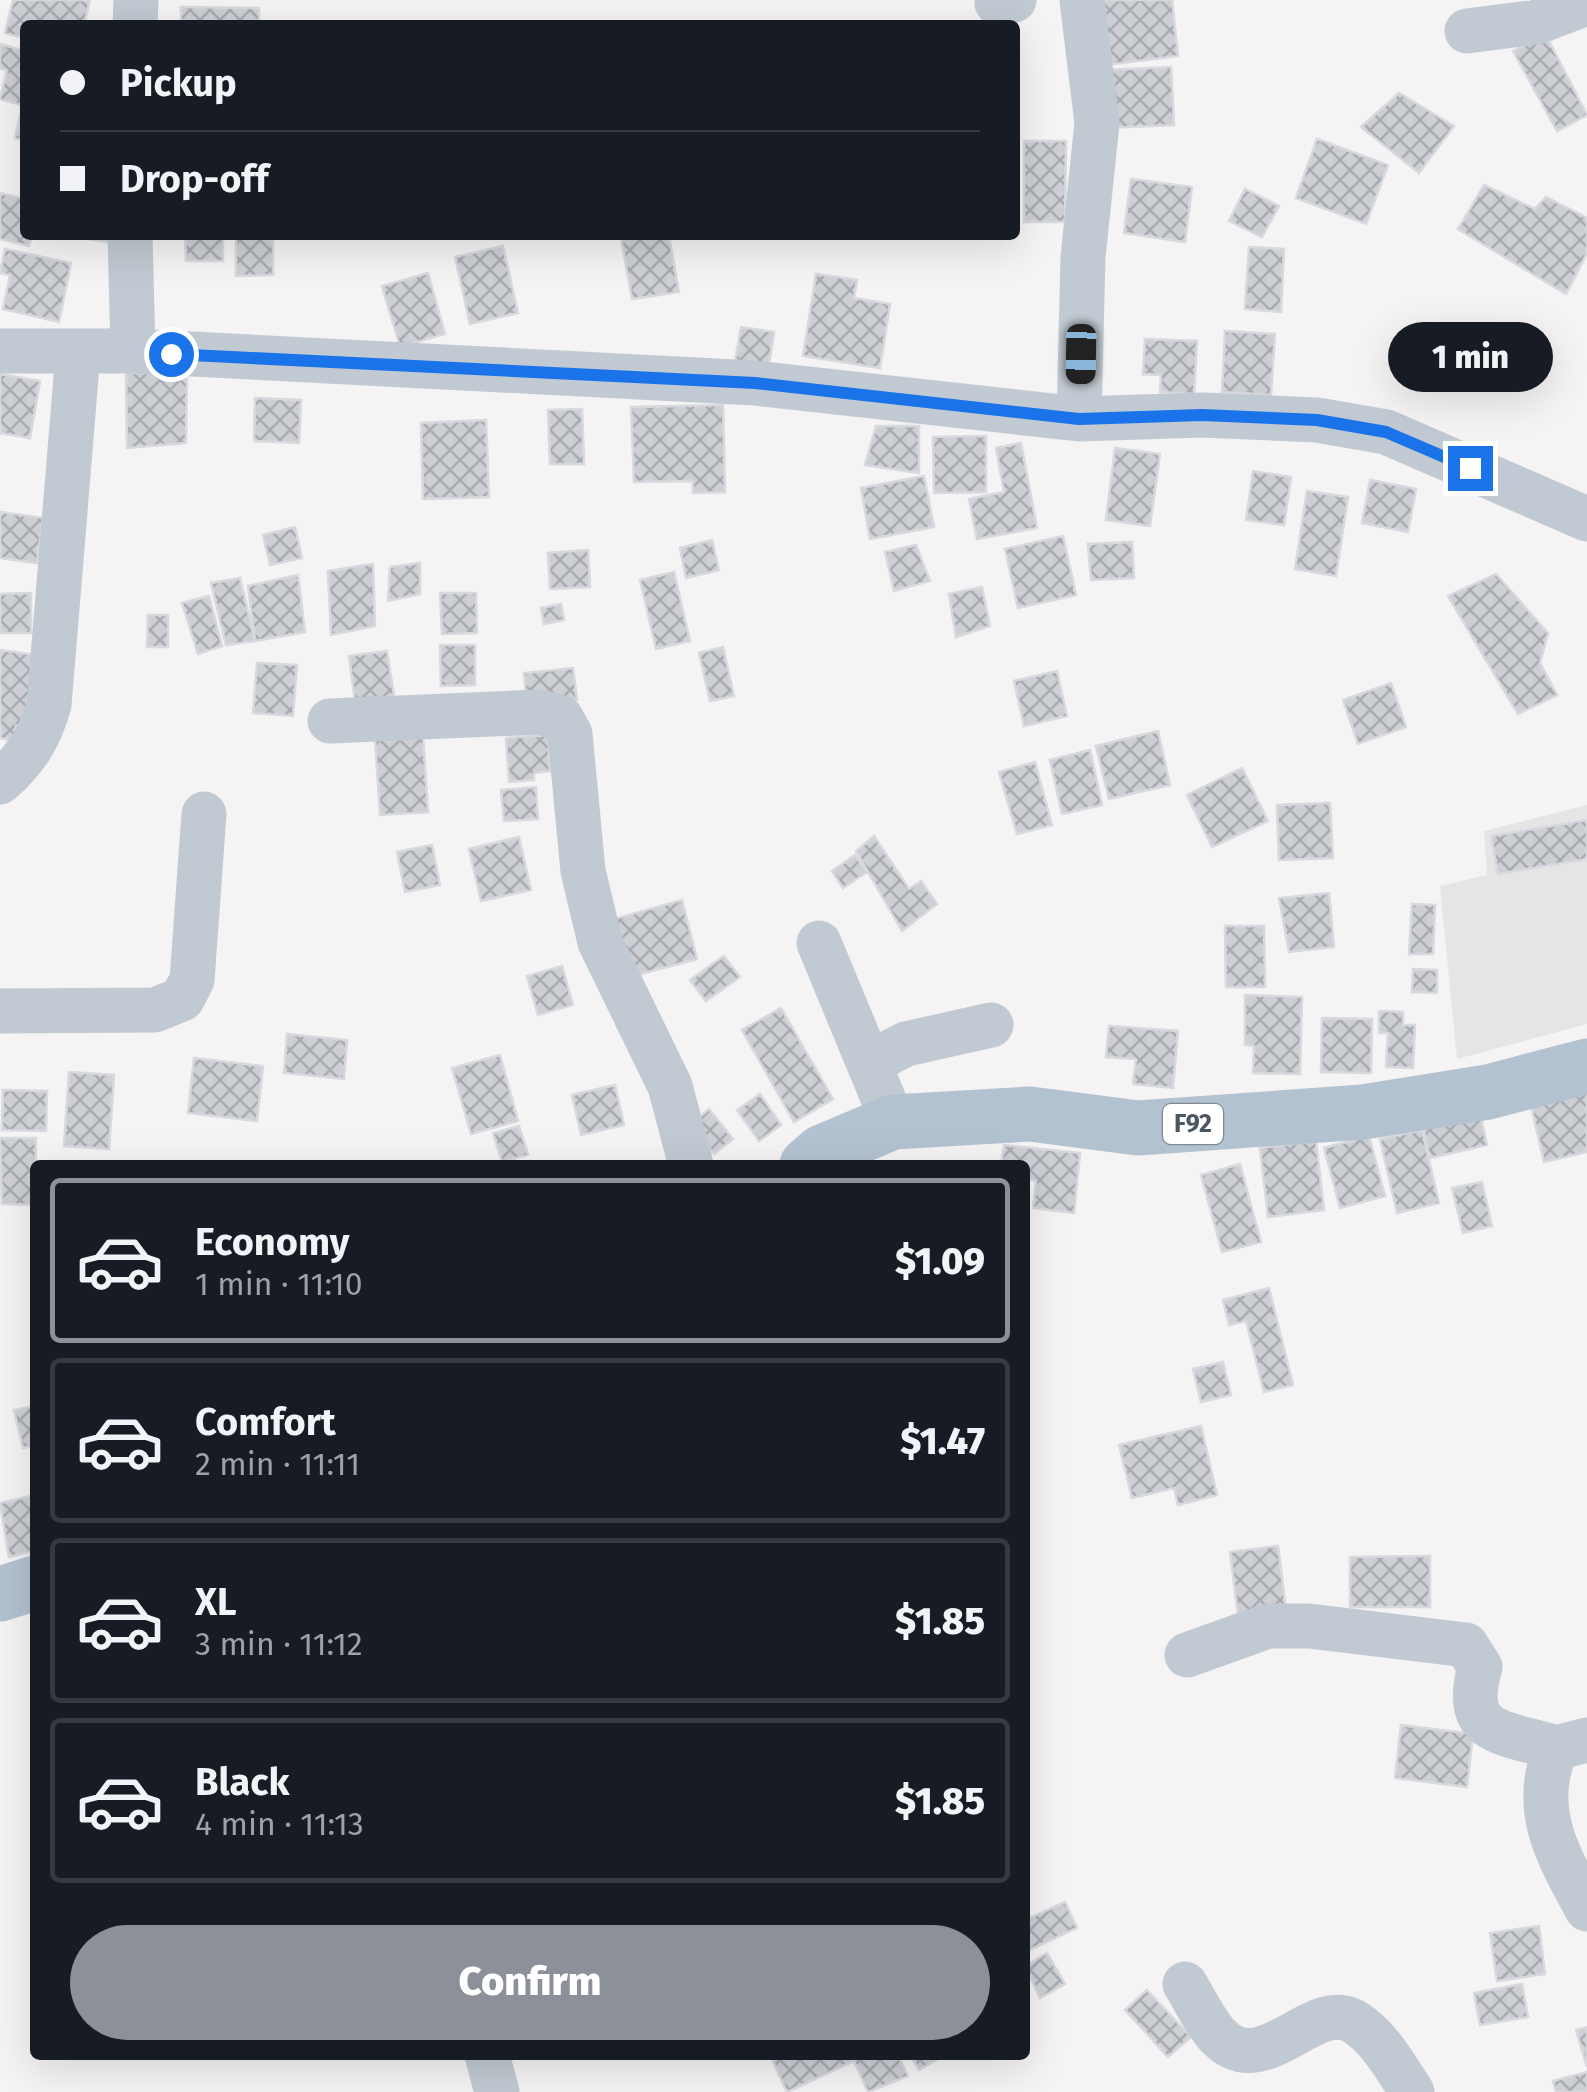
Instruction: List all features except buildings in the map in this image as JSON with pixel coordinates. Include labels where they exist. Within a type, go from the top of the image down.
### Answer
[{"type":"main road","name":"F92","points":[[812,1160],[822,1152],[893,1122],[1030,1114],[1138,1128],[1362,1112],[1488,1092],[1587,1066]]},
{"type":"main road","points":[[0,1594],[30,1584]]},
{"type":"street","points":[[1079,419],[1083,256],[1098,123],[1082,0]]},
{"type":"street","points":[[1467,31],[1537,22],[1587,3]]},
{"type":"street","points":[[130,240],[133,352]]},
{"type":"street","points":[[0,351],[133,352],[755,383],[1079,419],[1221,416],[1317,420],[1386,432],[1587,519]]},
{"type":"street","points":[[0,782],[23,762],[40,736],[49,705],[78,353]]},
{"type":"street","points":[[330,721],[540,712],[561,718],[570,734],[583,870],[600,942],[670,1086],[690,1160]]},
{"type":"street","points":[[0,1011],[155,1010],[182,999],[192,980],[204,814]]},
{"type":"street","points":[[819,942],[893,1122]]},
{"type":"street","points":[[869,1063],[906,1044],[991,1025]]},
{"type":"street","points":[[1187,1655],[1268,1626],[1309,1626],[1466,1645],[1480,1667],[1472,1704],[1478,1717],[1488,1726],[1571,1744],[1543,1779],[1553,1846],[1587,1909]]},
{"type":"street","points":[[1185,1984],[1218,2036],[1238,2050],[1256,2050],[1279,2042],[1330,2018],[1353,2021],[1390,2058],[1412,2092]]},
{"type":"street","points":[[487,2060],[497,2092]]},
{"type":"shaded area","points":[[1587,805],[1587,1024],[1457,1059],[1440,886],[1487,875],[1484,831]]},
{"type":"route","points":[[171,354],[755,383],[1079,419],[1202,415],[1317,420],[1386,432],[1470,468]]}]
